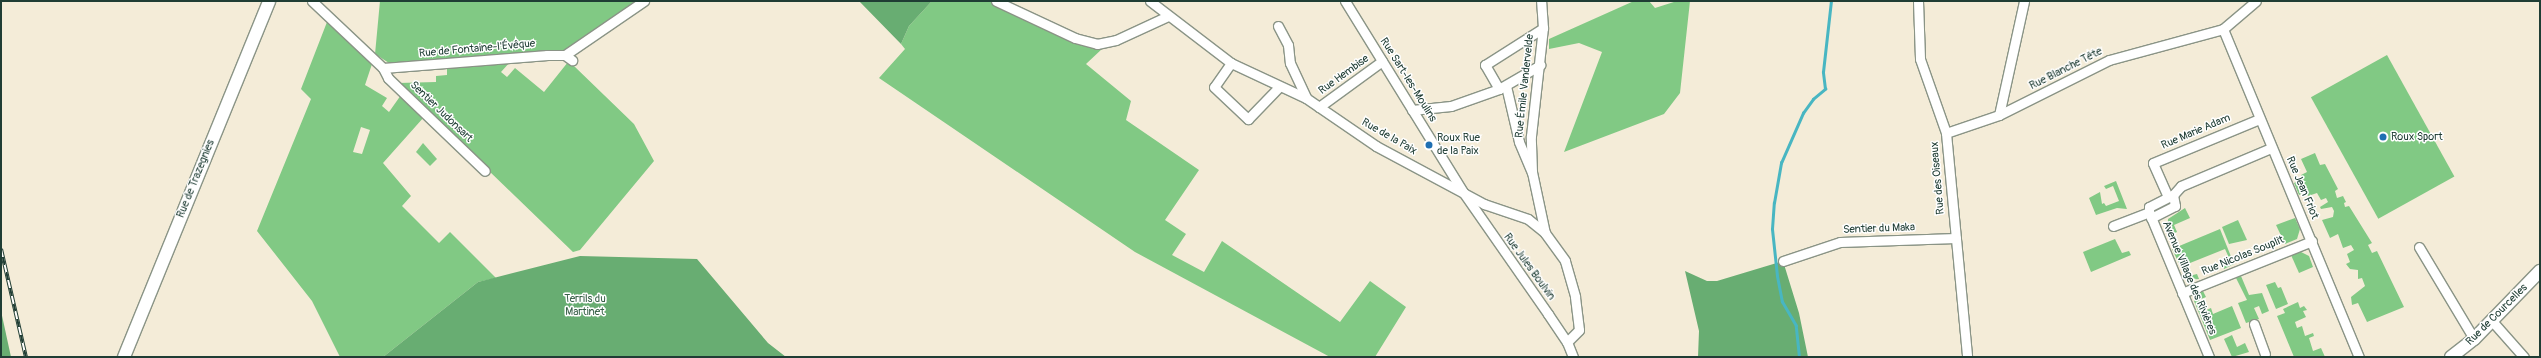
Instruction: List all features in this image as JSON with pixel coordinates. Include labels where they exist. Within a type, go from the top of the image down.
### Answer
[{"type":"main road","name":"Rue de Trazegnies","points":[[124,357],[269,1]]},
{"type":"main road","name":"Rue de Courcelles","points":[[2451,357],[2474,339],[2540,271]]},
{"type":"street","name":"Sentier Judonsart","points":[[312,1],[383,68],[388,78],[486,171]]},
{"type":"street","name":"Rue de Fontaine-l'Évêque","points":[[383,68],[569,58],[644,1]]},
{"type":"street","points":[[996,1],[1075,38],[1097,44],[1116,40],[1168,16]]},
{"type":"street","name":"Rue de la Paix","points":[[1150,1],[1231,63],[1279,87],[1306,98],[1376,146],[1484,204],[1528,219],[1545,233]]},
{"type":"street","name":"Rue Sart-les-Moulins","points":[[1345,1],[1463,192]]},
{"type":"street","name":"Rue Émile Vandervelde","points":[[1532,172],[1531,136],[1543,28],[1541,1]]},
{"type":"street","name":"Rue des Oiseaux","points":[[1918,1],[1920,59],[1946,133],[1967,357]]},
{"type":"street","points":[[1999,115],[2024,1]]},
{"type":"street","points":[[2223,29],[2256,1]]},
{"type":"street","points":[[1278,26],[1288,45],[1290,63],[1306,98]]},
{"type":"street","points":[[1543,28],[1485,65],[1503,87],[1519,142],[1532,172],[1545,233],[1565,261],[1575,297],[1580,330],[1567,342]]},
{"type":"street","name":"Rue Blanche Tête","points":[[1946,133],[1999,115],[2109,60],[2223,29]]},
{"type":"street","name":"Rue Jean Friot","points":[[2223,29],[2271,148],[2312,241],[2359,357]]},
{"type":"street","name":"Rue Hembise","points":[[1320,107],[1382,61]]},
{"type":"street","points":[[1231,63],[1214,87],[1248,119],[1279,87]]},
{"type":"street","points":[[1412,110],[1451,106],[1503,87],[1540,65]]},
{"type":"street","name":"Rue Marie Adam","points":[[2170,196],[2153,163],[2259,119]]},
{"type":"street","points":[[2113,226],[2149,212],[2175,206],[2170,196],[2181,186],[2271,148]]},
{"type":"street","name":"Rue Jules Boulvin","points":[[1463,192],[1567,342],[1573,357]]},
{"type":"street","name":"Avenue Village des Rivières","points":[[2149,212],[2209,357]]},
{"type":"street","name":"Sentier du Maka","points":[[1783,261],[1840,242],[1956,238]]},
{"type":"street","name":"Rue Nicolas Souplit","points":[[2182,293],[2312,241]]},
{"type":"street","points":[[2419,247],[2474,339]]},
{"type":"street","points":[[2492,321],[2524,357]]},
{"type":"street","points":[[2254,324],[2263,356]]},
{"type":"green space","points":[[380,1],[640,1],[565,51],[389,63],[375,54]]},
{"type":"green space","points":[[859,1],[932,1],[909,26],[901,44]]},
{"type":"green space","points":[[932,1],[992,1],[1094,48],[1103,48],[1086,64],[1131,101],[1126,120],[1199,170],[1165,220],[1186,234],[1172,255],[1204,272],[1222,241],[1340,322],[1370,281],[1406,307],[1375,357],[1330,357],[1135,252],[879,78],[905,49],[901,44],[909,26]]},
{"type":"green space","points":[[1634,1],[1649,1],[1655,8],[1677,1],[1690,1],[1680,93],[1664,114],[1564,152],[1602,52],[1579,43],[1549,49],[1549,39]]},
{"type":"green space","points":[[327,22],[372,64],[365,85],[387,98],[382,106],[389,112],[401,95],[424,117],[383,163],[411,196],[402,206],[439,243],[450,232],[496,278],[478,282],[383,357],[340,357],[312,301],[257,231],[311,99],[301,89]],"holes":[[[361,127],[370,130],[362,154],[353,152]]]},
{"type":"green space","name":"Roux Sport","points":[[2387,55],[2454,177],[2378,219],[2311,97]]},
{"type":"green space","points":[[511,61],[501,72],[507,77],[515,68],[544,92],[568,62],[574,66],[634,124],[654,161],[580,250],[573,252],[398,83],[436,82],[436,76],[447,75],[447,68]]},
{"type":"green space","points":[[423,143],[437,159],[430,166],[416,152]]},
{"type":"green space","points":[[2315,153],[2320,165],[2325,164],[2338,189],[2335,191],[2337,198],[2343,196],[2346,202],[2344,203],[2345,207],[2349,206],[2372,243],[2368,245],[2372,253],[2377,251],[2404,307],[2367,322],[2358,303],[2352,305],[2351,297],[2365,286],[2362,278],[2358,279],[2358,270],[2350,269],[2346,264],[2350,262],[2347,254],[2354,250],[2351,245],[2343,248],[2338,234],[2330,238],[2322,220],[2333,217],[2334,211],[2332,207],[2321,209],[2320,207],[2328,202],[2326,198],[2321,200],[2317,193],[2308,196],[2306,192],[2299,195],[2294,183],[2302,179],[2301,175],[2307,172],[2301,159]]},
{"type":"green space","points":[[2116,181],[2127,209],[2117,208],[2096,215],[2089,198],[2100,192],[2102,204],[2104,203],[2106,206],[2119,201],[2113,186],[2106,189],[2104,186]]},
{"type":"green space","points":[[2185,208],[2190,218],[2174,225],[2177,232],[2167,236],[2168,219]]},
{"type":"green space","points":[[2295,218],[2300,229],[2297,239],[2285,244],[2276,225]]},
{"type":"green space","points":[[2238,220],[2247,240],[2229,244],[2222,227]]},
{"type":"green space","points":[[2220,229],[2234,264],[2224,269],[2222,263],[2230,260],[2225,249],[2185,265],[2189,276],[2197,274],[2199,279],[2187,280],[2172,249]]},
{"type":"green space","points":[[2115,239],[2122,253],[2129,251],[2131,255],[2091,272],[2083,252]]},
{"type":"green space","points":[[2301,252],[2309,256],[2313,267],[2299,273],[2291,255]]},
{"type":"green space","name":"Terrils du Martinet","points":[[580,256],[697,259],[768,343],[786,357],[383,357],[478,282]]},
{"type":"green space","points":[[1783,261],[1799,313],[1808,357],[1698,357],[1699,331],[1685,271],[1707,281],[1717,281]]},
{"type":"green space","points":[[2241,276],[2249,295],[2262,293],[2269,311],[2262,314],[2259,306],[2254,308],[2259,319],[2246,323],[2238,303],[2247,300],[2236,278]]},
{"type":"green space","points":[[2275,282],[2278,288],[2281,287],[2288,304],[2276,309],[2266,285]]},
{"type":"green space","points":[[2203,291],[2206,297],[2199,300],[2204,311],[2211,308],[2213,314],[2232,306],[2241,328],[2210,340],[2194,301],[2196,294]]},
{"type":"green space","points":[[2298,302],[2300,308],[2304,306],[2307,310],[2303,311],[2306,317],[2295,322],[2297,328],[2302,326],[2305,336],[2313,333],[2314,336],[2309,338],[2313,351],[2321,348],[2325,357],[2294,357],[2277,316],[2285,313],[2283,309]]},
{"type":"green space","points":[[1,311],[11,357],[1,357]]},
{"type":"green space","points":[[2232,335],[2237,347],[2245,343],[2249,352],[2232,357],[2224,339]]},
{"type":"waterway","points":[[1799,357],[1796,326],[1782,302],[1777,276],[1772,229],[1774,203],[1781,163],[1803,113],[1813,99],[1825,89],[1823,72],[1831,1]]},
{"type":"railway","points":[[1,249],[26,357]]},
{"type":"place","name":"Roux Sport","points":[[2383,137]]},
{"type":"place","name":"Roux Rue de la Paix","points":[[1429,145]]}]
